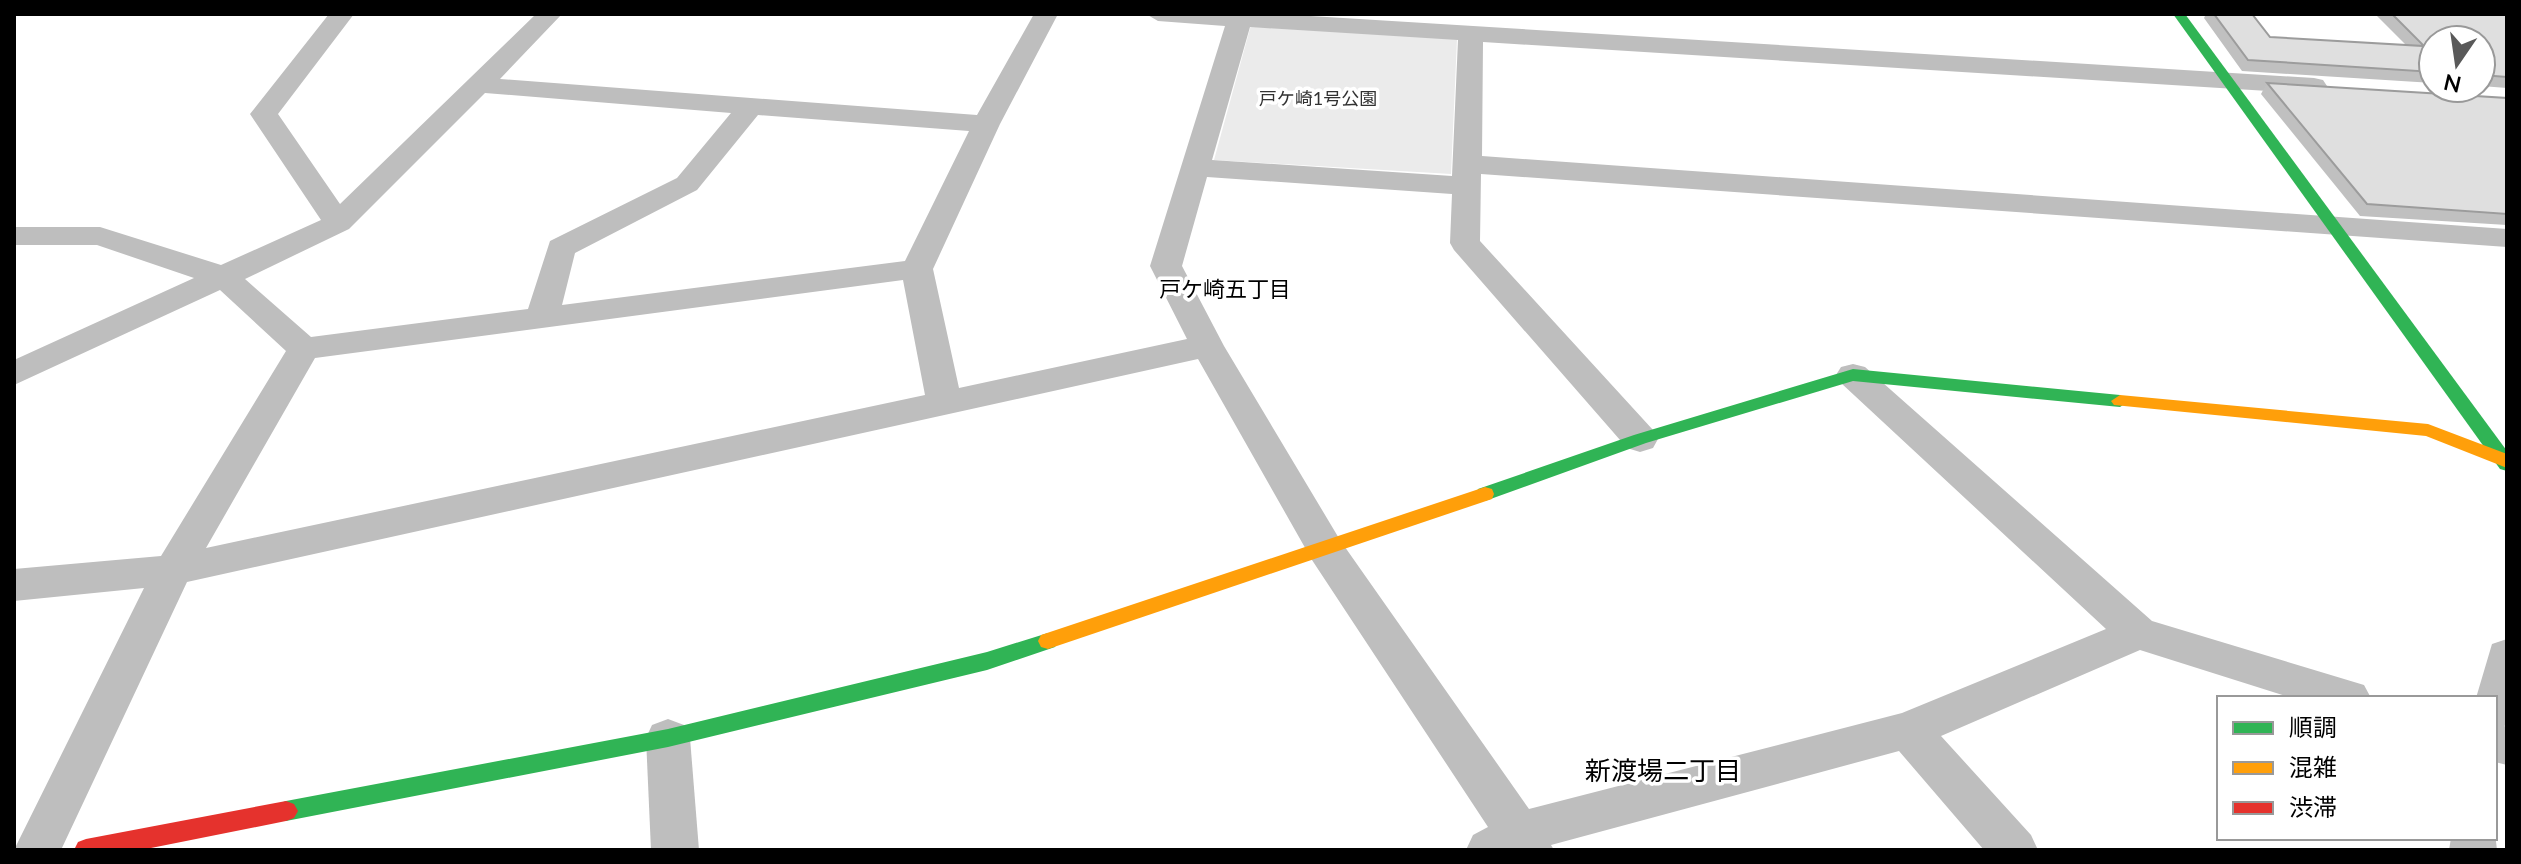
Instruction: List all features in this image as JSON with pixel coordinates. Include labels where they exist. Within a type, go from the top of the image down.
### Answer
[{"type":"street","points":[[338,223],[264,114],[342,14]]},
{"type":"street","points":[[14,374],[338,223],[550,14]]},
{"type":"street","points":[[945,405],[917,269],[986,124],[1046,14]]},
{"type":"street","points":[[1158,14],[1240,16],[2336,88]]},
{"type":"street","points":[[2179,14],[2506,462]]},
{"type":"street","points":[[1240,16],[1166,266],[1207,346],[1326,550],[1514,844],[1908,730],[2138,633]]},
{"type":"street","points":[[1471,33],[1465,243],[1640,439]]},
{"type":"street","points":[[480,85],[986,124]]},
{"type":"street","points":[[542,318],[561,248],[687,184],[751,106]]},
{"type":"street","points":[[1195,168],[1467,175],[2507,238]]},
{"type":"street","points":[[14,236],[100,236],[224,277],[304,349],[917,269]]},
{"type":"street","points":[[14,585],[173,570],[1207,346]]},
{"type":"street","points":[[37,850],[173,570],[304,349]]},
{"type":"street","points":[[86,850],[668,738],[987,661],[1326,550],[1640,439],[1853,375],[2428,430],[2506,462]]},
{"type":"street","points":[[1853,375],[2138,633],[2343,696]]},
{"type":"street","points":[[2497,702],[2507,656]]},
{"type":"street","points":[[1908,730],[2014,850]]},
{"type":"street","points":[[668,738],[675,850]]},
{"type":"green space","name":"戸ケ崎1号公園","points":[[1251,25],[1457,39],[1451,174],[1214,160]]},
{"type":"building","points":[[2214,14],[2252,14],[2270,37],[2417,46],[2417,71],[2248,60]]},
{"type":"building","points":[[2392,14],[2507,14],[2507,77],[2497,76],[2497,24],[2417,24],[2417,39]]},
{"type":"building","points":[[2267,83],[2417,92],[2417,104],[2497,104],[2497,97],[2507,98],[2507,214],[2367,204]]},
{"type":"traffic: fast","points":[[2179,14],[2507,464]]},
{"type":"traffic: fast","points":[[1485,494],[1640,439],[1853,375],[2120,401]]},
{"type":"traffic: fast","points":[[286,811],[668,738],[987,661],[1048,641]]},
{"type":"traffic: slow","points":[[2120,401],[2428,430],[2507,461]]},
{"type":"traffic: slow","points":[[1048,641],[1485,494]]},
{"type":"traffic: jam","points":[[86,850],[286,811]]},
{"type":"district","name":"戸ケ崎五丁目","points":[[1225,288]]},
{"type":"district","name":"新渡場二丁目","points":[[1663,770]]}]
